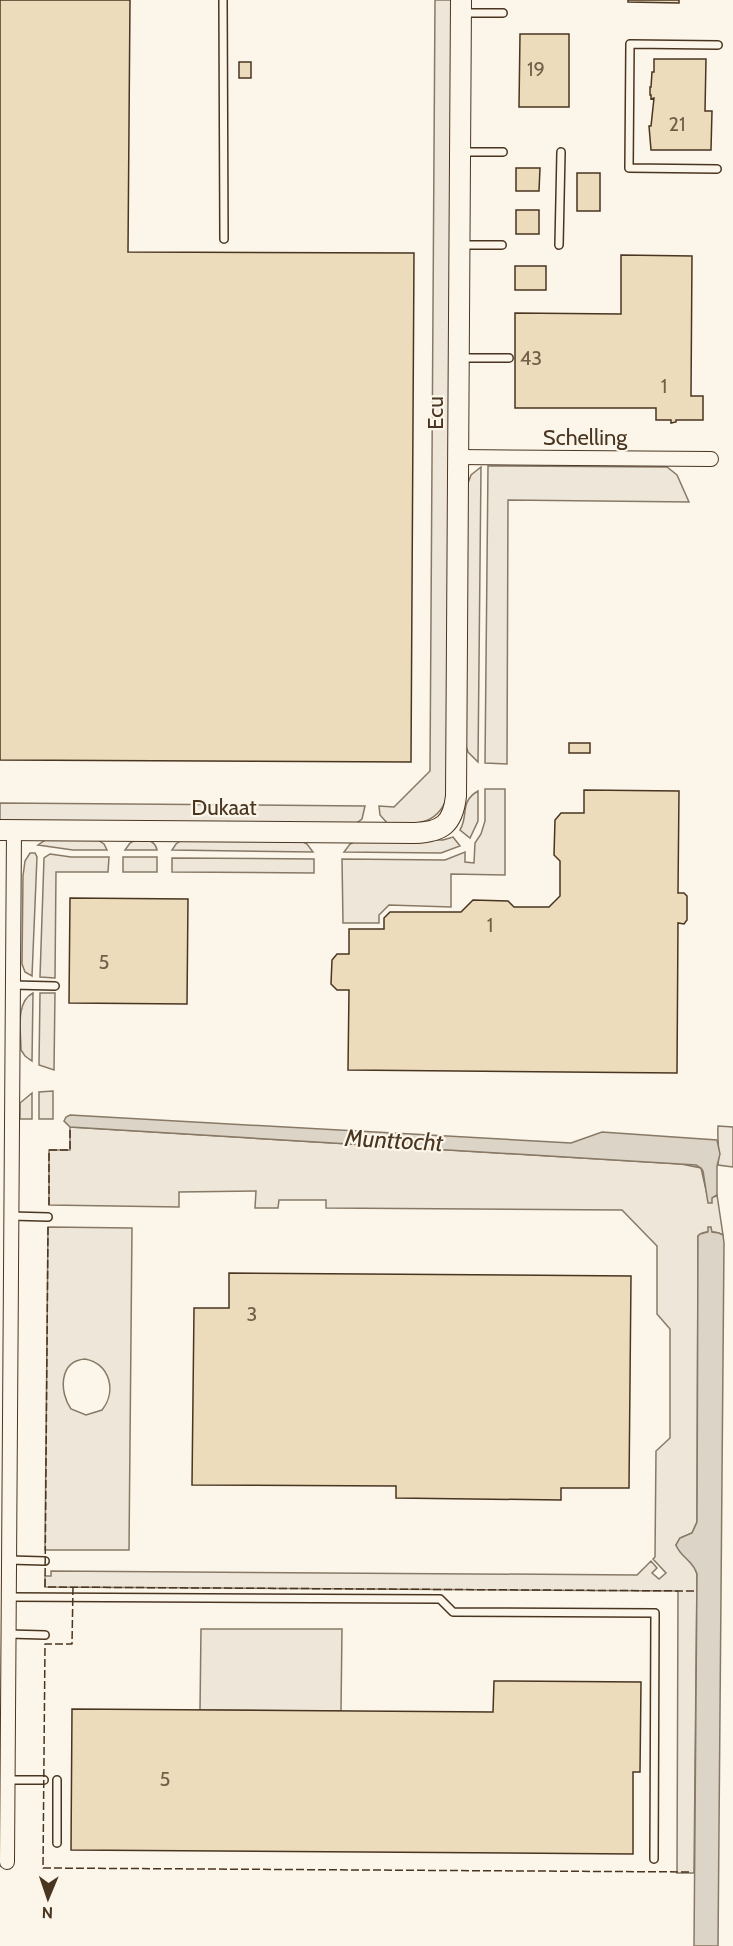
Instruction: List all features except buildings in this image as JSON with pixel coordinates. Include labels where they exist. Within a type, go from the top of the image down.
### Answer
[{"type":"street","name":"Ecu","points":[[447,824],[455,807],[456,796],[461,6]]},
{"type":"street","name":"Schelling","points":[[459,457],[711,459]]},
{"type":"street","name":"Dukaat","points":[[7,830],[415,833],[437,830],[447,824]]},
{"type":"street","points":[[7,830],[13,985],[11,1216],[5,1450],[9,1560],[7,1862]]},
{"type":"lane","points":[[223,0],[224,239]]},
{"type":"lane","points":[[461,6],[503,13]]},
{"type":"lane","points":[[717,169],[629,168],[630,44],[718,45]]},
{"type":"lane","points":[[460,152],[503,152]]},
{"type":"lane","points":[[560,245],[561,152]]},
{"type":"lane","points":[[460,245],[502,245]]},
{"type":"lane","points":[[459,357],[509,358]]},
{"type":"lane","points":[[13,985],[55,986]]},
{"type":"lane","points":[[11,1216],[48,1217]]},
{"type":"lane","points":[[9,1560],[45,1561]]},
{"type":"lane","points":[[8,1597],[440,1599],[453,1612],[655,1613],[654,1859]]},
{"type":"lane","points":[[8,1634],[45,1635]]},
{"type":"lane","points":[[7,1780],[44,1780]]},
{"type":"lane","points":[[57,1780],[57,1843]]},
{"type":"shaded area","points":[[435,0],[453,0],[448,794],[439,812],[432,818],[417,823],[388,824],[380,815],[379,806],[394,807],[430,771]]},
{"type":"shaded area","points":[[488,466],[667,467],[677,475],[689,502],[508,500],[507,764],[485,763]]},
{"type":"shaded area","points":[[481,467],[478,762],[468,752],[465,743],[467,486],[471,475]]},
{"type":"shaded area","points":[[485,789],[505,789],[505,875],[451,874],[451,907],[389,905],[379,915],[379,923],[343,923],[342,859],[445,860],[465,852],[465,862],[474,863],[475,843],[485,821]]},
{"type":"shaded area","points":[[478,791],[478,821],[470,838],[460,830],[466,804]]},
{"type":"shaded area","points":[[0,803],[365,806],[362,819],[355,824],[0,821]]},
{"type":"shaded area","points":[[453,837],[460,846],[441,853],[344,852],[350,844],[358,840],[443,840]]},
{"type":"shaded area","points":[[95,838],[104,844],[107,850],[73,850],[38,845],[47,839]]},
{"type":"shaded area","points":[[137,839],[152,842],[157,850],[125,850]]},
{"type":"shaded area","points":[[183,839],[298,839],[307,844],[313,852],[172,850]]},
{"type":"shaded area","points":[[30,853],[35,853],[37,857],[32,976],[25,972],[22,964],[23,876],[25,861]]},
{"type":"shaded area","points":[[50,854],[71,857],[109,857],[108,872],[56,872],[55,978],[40,977],[44,858]]},
{"type":"shaded area","points":[[123,857],[157,857],[157,872],[123,872]]},
{"type":"shaded area","points":[[172,858],[314,859],[314,873],[172,872]]},
{"type":"shaded area","points":[[33,993],[32,1061],[21,1050],[20,1026],[21,1010],[27,997]]},
{"type":"shaded area","points":[[40,993],[55,993],[54,1070],[39,1065]]},
{"type":"shaded area","points":[[53,1091],[53,1119],[39,1119],[39,1092]]},
{"type":"shaded area","points":[[32,1093],[32,1119],[20,1119],[20,1103]]},
{"type":"shaded area","points":[[718,1126],[733,1127],[733,1167],[718,1165]]},
{"type":"shaded area","points":[[70,1127],[681,1164],[701,1168],[708,1199],[717,1195],[723,1235],[710,1232],[698,1236],[697,1522],[692,1533],[680,1538],[676,1545],[697,1574],[694,1873],[677,1873],[678,1591],[45,1587],[45,1576],[51,1576],[51,1571],[637,1575],[651,1561],[657,1568],[652,1573],[659,1579],[666,1573],[653,1559],[655,1557],[656,1451],[670,1438],[670,1329],[657,1314],[657,1246],[622,1210],[326,1208],[326,1200],[279,1200],[278,1208],[255,1208],[256,1191],[179,1192],[179,1207],[49,1205],[49,1150],[70,1150]]},
{"type":"shaded area","points":[[48,1227],[132,1228],[129,1550],[45,1550]],"holes":[[[85,1359],[100,1366],[109,1379],[109,1395],[102,1410],[86,1415],[71,1409],[64,1394],[64,1378],[70,1365],[76,1361]]]},
{"type":"shaded area","points":[[201,1629],[342,1629],[341,1711],[200,1710]]},
{"type":"water","name":"Munttocht","points":[[70,1115],[571,1143],[602,1132],[717,1140],[720,1154],[717,1166],[717,1195],[712,1198],[712,1203],[708,1203],[703,1171],[696,1165],[70,1127],[64,1121]]},
{"type":"water","points":[[708,1227],[711,1227],[712,1232],[723,1235],[724,1243],[718,1946],[694,1946],[697,1574],[676,1545],[680,1538],[692,1533],[697,1522],[698,1236],[708,1232]]},
{"type":"fence","points":[[49,1205],[49,1150],[70,1150],[70,1128]]},
{"type":"fence","points":[[48,1227],[45,1587],[695,1591]]},
{"type":"fence","points":[[73,1587],[72,1644],[45,1644],[43,1868],[691,1872]]}]
